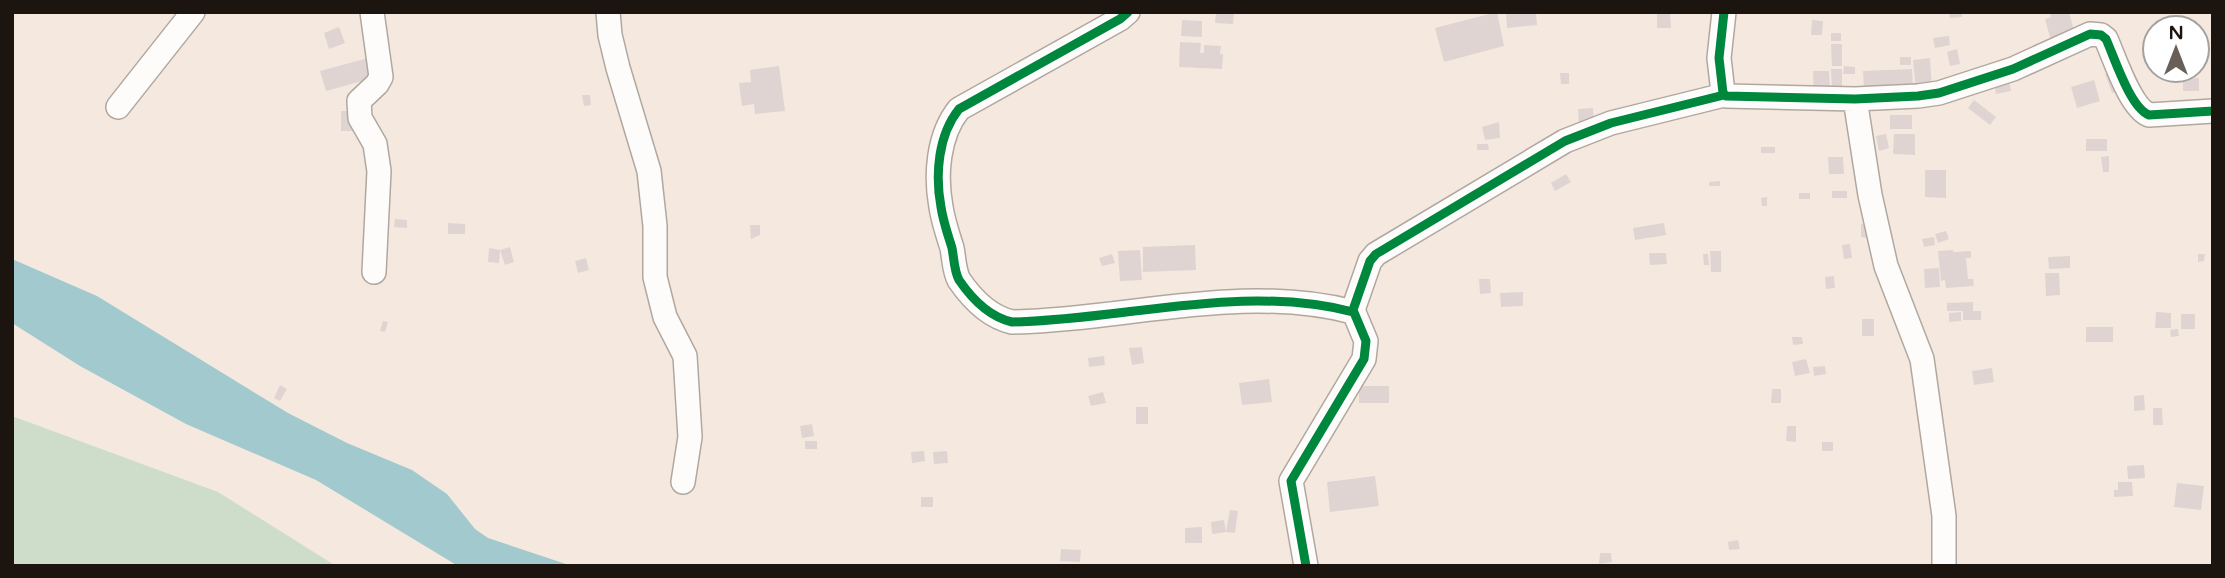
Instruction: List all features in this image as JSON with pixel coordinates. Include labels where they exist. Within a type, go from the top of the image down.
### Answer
[{"type":"street","points":[[118,107],[192,12]]},
{"type":"street","points":[[372,12],[381,77],[359,101],[358,108],[360,118],[375,144],[379,171],[374,272]]},
{"type":"street","points":[[608,12],[618,68],[649,171],[655,226],[655,277],[665,317],[685,356],[690,437],[682,482]]},
{"type":"street","points":[[1128,12],[1121,19],[958,109],[948,123],[938,179],[941,207],[957,277],[977,302],[998,319],[1012,322],[1118,315],[1213,301],[1266,300],[1353,312]]},
{"type":"street","points":[[1724,12],[1719,58],[1724,95]]},
{"type":"street","points":[[1306,566],[1291,481],[1364,359],[1366,341],[1353,312],[1366,270],[1376,254],[1565,141],[1592,129],[1724,95],[1855,99],[1939,93],[2013,69],[2090,34],[2106,39],[2135,103],[2143,113],[2149,116],[2213,111]]},
{"type":"street","points":[[1855,99],[1870,195],[1886,266],[1922,359],[1944,516],[1944,566]]},
{"type":"green space","points":[[12,416],[218,492],[336,566],[12,566]]},
{"type":"water","points":[[12,259],[97,296],[288,413],[347,443],[412,470],[447,494],[475,529],[488,538],[572,566],[458,566],[316,480],[186,424],[80,366],[12,323]]},
{"type":"building","points":[[1216,12],[1234,13],[1233,24],[1215,23]]},
{"type":"building","points":[[1497,12],[1504,46],[1444,62],[1435,28]]},
{"type":"building","points":[[1506,12],[1536,12],[1537,25],[1507,28]]},
{"type":"building","points":[[1657,12],[1670,12],[1671,28],[1657,28]]},
{"type":"building","points":[[1949,12],[1962,12],[1962,17],[1950,18]]},
{"type":"building","points":[[2050,12],[2069,12],[2075,35],[2051,41],[2045,19],[2051,17]]},
{"type":"building","points":[[1182,20],[1202,21],[1202,37],[1181,36]]},
{"type":"building","points":[[1812,20],[1823,21],[1822,35],[1811,35]]},
{"type":"building","points":[[339,27],[345,43],[329,49],[324,33]]},
{"type":"building","points":[[1831,33],[1841,33],[1841,41],[1831,41]]},
{"type":"building","points":[[1949,36],[1950,45],[1935,48],[1933,38]]},
{"type":"building","points":[[1180,42],[1201,43],[1200,53],[1204,53],[1204,45],[1221,46],[1222,69],[1179,67]]},
{"type":"building","points":[[1831,44],[1842,44],[1842,66],[1832,66]]},
{"type":"building","points":[[1957,49],[1960,64],[1950,66],[1947,52]]},
{"type":"building","points":[[1900,57],[1911,57],[1911,65],[1900,65]]},
{"type":"building","points":[[368,58],[373,78],[326,91],[320,71]]},
{"type":"building","points":[[1930,58],[1932,90],[1916,91],[1913,60]]},
{"type":"building","points":[[779,66],[785,111],[755,114],[754,104],[742,106],[739,83],[751,82],[750,70]]},
{"type":"building","points":[[1844,66],[1855,67],[1855,74],[1843,74]]},
{"type":"building","points":[[1831,69],[1842,69],[1842,91],[1832,91]]},
{"type":"building","points":[[1912,69],[1913,88],[1864,90],[1863,71]]},
{"type":"building","points":[[1813,71],[1829,71],[1830,93],[1814,93]]},
{"type":"building","points":[[2114,71],[2120,91],[2112,93],[2105,74]]},
{"type":"building","points":[[1560,73],[1569,73],[1569,84],[1561,84]]},
{"type":"building","points":[[2008,74],[2011,91],[1996,94],[1993,77]]},
{"type":"building","points":[[2094,80],[2100,101],[2077,108],[2071,87]]},
{"type":"building","points":[[2183,84],[2199,84],[2199,91],[2183,91]]},
{"type":"building","points":[[582,95],[590,95],[591,105],[584,106]]},
{"type":"building","points":[[1974,100],[1996,117],[1990,125],[1968,108]]},
{"type":"building","points":[[1593,108],[1594,126],[1579,127],[1578,109]]},
{"type":"building","points":[[341,111],[355,111],[355,131],[341,131]]},
{"type":"building","points":[[1890,115],[1912,115],[1912,129],[1890,129]]},
{"type":"building","points":[[1499,122],[1500,138],[1485,140],[1482,127]]},
{"type":"building","points":[[1886,134],[1889,148],[1879,151],[1876,136]]},
{"type":"building","points":[[1894,134],[1915,134],[1915,155],[1893,154]]},
{"type":"building","points":[[2086,139],[2107,139],[2107,151],[2086,151]]},
{"type":"building","points":[[1477,144],[1488,144],[1489,150],[1477,150]]},
{"type":"building","points":[[1761,147],[1775,147],[1775,153],[1761,153]]},
{"type":"building","points":[[2109,156],[2109,172],[2103,172],[2101,157]]},
{"type":"building","points":[[1828,157],[1843,157],[1844,174],[1829,174]]},
{"type":"building","points":[[1925,170],[1946,170],[1946,198],[1925,197]]},
{"type":"building","points":[[1566,174],[1571,182],[1555,191],[1551,183]]},
{"type":"building","points":[[1720,181],[1720,186],[1709,186],[1709,182]]},
{"type":"building","points":[[1832,191],[1847,191],[1847,198],[1832,198]]},
{"type":"building","points":[[1799,193],[1810,193],[1810,199],[1799,199]]},
{"type":"building","points":[[1767,197],[1767,206],[1762,206],[1761,198]]},
{"type":"building","points":[[395,219],[407,220],[407,228],[394,227]]},
{"type":"building","points":[[448,223],[465,224],[465,234],[448,234]]},
{"type":"building","points":[[1664,223],[1666,235],[1635,240],[1633,228]]},
{"type":"building","points":[[1861,224],[1867,225],[1867,238],[1861,237]]},
{"type":"building","points":[[750,225],[760,225],[760,235],[751,239]]},
{"type":"building","points":[[1946,231],[1949,239],[1938,243],[1935,234]]},
{"type":"building","points":[[1934,237],[1935,245],[1924,247],[1922,239]]},
{"type":"building","points":[[1850,244],[1852,258],[1844,259],[1842,245]]},
{"type":"building","points":[[1195,245],[1196,270],[1143,272],[1143,247]]},
{"type":"building","points":[[510,247],[514,262],[505,265],[500,250]]},
{"type":"building","points":[[489,248],[500,250],[499,263],[488,262]]},
{"type":"building","points":[[1140,250],[1142,280],[1120,281],[1118,251]]},
{"type":"building","points":[[1710,251],[1721,251],[1721,272],[1711,272]]},
{"type":"building","points":[[1938,251],[1971,251],[1971,258],[1966,258],[1968,279],[1973,279],[1974,286],[1946,288],[1945,280],[1941,281]]},
{"type":"building","points":[[1649,253],[1666,253],[1667,264],[1650,265]]},
{"type":"building","points":[[1112,254],[1115,263],[1102,266],[1099,258]]},
{"type":"building","points":[[1703,254],[1708,254],[1709,265],[1704,265]]},
{"type":"building","points":[[2198,254],[2205,254],[2204,261],[2198,262]]},
{"type":"building","points":[[2070,256],[2070,268],[2049,269],[2048,257]]},
{"type":"building","points":[[586,258],[589,270],[578,273],[575,261]]},
{"type":"building","points":[[1939,268],[1940,287],[1925,288],[1924,269]]},
{"type":"building","points":[[2045,273],[2059,273],[2060,295],[2046,296]]},
{"type":"building","points":[[1834,276],[1835,288],[1826,289],[1825,277]]},
{"type":"building","points":[[1479,279],[1490,279],[1491,293],[1480,294]]},
{"type":"building","points":[[1523,292],[1523,306],[1501,307],[1500,293]]},
{"type":"building","points":[[1973,302],[1973,311],[1981,311],[1981,320],[1963,320],[1963,311],[1947,311],[1947,303]]},
{"type":"building","points":[[1961,312],[1961,321],[1949,322],[1949,313]]},
{"type":"building","points":[[2156,312],[2171,313],[2171,328],[2155,328]]},
{"type":"building","points":[[2181,314],[2195,314],[2195,329],[2181,329]]},
{"type":"building","points":[[1862,319],[1874,319],[1874,336],[1862,336]]},
{"type":"building","points":[[383,321],[388,322],[385,332],[380,331]]},
{"type":"building","points":[[2086,327],[2113,327],[2113,342],[2086,342]]},
{"type":"building","points":[[2178,329],[2179,336],[2171,337],[2170,330]]},
{"type":"building","points":[[1792,337],[1802,337],[1803,344],[1793,345]]},
{"type":"building","points":[[1142,347],[1144,363],[1132,365],[1129,348]]},
{"type":"building","points":[[1104,356],[1105,365],[1089,367],[1088,358]]},
{"type":"building","points":[[1806,359],[1810,373],[1795,376],[1792,362]]},
{"type":"building","points":[[1825,366],[1826,374],[1814,376],[1813,367]]},
{"type":"building","points":[[1992,368],[1994,382],[1974,385],[1972,371]]},
{"type":"building","points":[[1269,379],[1272,402],[1242,405],[1239,383]]},
{"type":"building","points":[[280,385],[287,389],[280,401],[274,398]]},
{"type":"building","points":[[1359,386],[1389,386],[1389,403],[1359,403]]},
{"type":"building","points":[[1772,389],[1781,389],[1781,403],[1771,403]]},
{"type":"building","points":[[1103,392],[1106,403],[1091,406],[1088,396]]},
{"type":"building","points":[[2144,395],[2145,410],[2134,411],[2134,396]]},
{"type":"building","points":[[1136,407],[1148,407],[1148,424],[1136,424]]},
{"type":"building","points":[[2153,408],[2162,408],[2163,425],[2153,425]]},
{"type":"building","points":[[812,424],[814,436],[802,438],[800,426]]},
{"type":"building","points":[[1787,426],[1796,426],[1796,442],[1786,441]]},
{"type":"building","points":[[805,441],[817,441],[817,449],[805,449]]},
{"type":"building","points":[[1822,442],[1833,442],[1833,451],[1822,451]]},
{"type":"building","points":[[924,451],[925,461],[912,463],[911,452]]},
{"type":"building","points":[[947,451],[948,463],[934,464],[933,452]]},
{"type":"building","points":[[2144,465],[2145,478],[2128,479],[2127,466]]},
{"type":"building","points":[[1375,476],[1379,506],[1330,512],[1327,482]]},
{"type":"building","points":[[2118,482],[2132,482],[2133,496],[2114,497]]},
{"type":"building","points":[[2177,483],[2204,486],[2201,510],[2174,507]]},
{"type":"building","points":[[921,497],[933,497],[933,507],[921,507]]},
{"type":"building","points":[[1230,510],[1238,511],[1235,533],[1226,532]]},
{"type":"building","points":[[1224,520],[1226,532],[1212,534],[1211,522]]},
{"type":"building","points":[[1202,527],[1202,543],[1185,543],[1185,528]]},
{"type":"building","points":[[1738,540],[1740,549],[1729,550],[1728,542]]},
{"type":"building","points":[[1061,549],[1081,550],[1080,562],[1060,561]]},
{"type":"building","points":[[1600,553],[1611,553],[1612,562],[1599,564]]},
{"type":"cycle path","points":[[1128,12],[959,109],[952,119],[942,143],[938,182],[956,273],[964,287],[989,312],[1012,322],[1226,302],[1311,304],[1353,312]]},
{"type":"cycle path","points":[[1724,12],[1719,58],[1723,93],[1726,96],[1855,99],[1939,93],[2013,69],[2090,34],[2101,35],[2106,39],[2129,93],[2149,115],[2213,111]]},
{"type":"cycle path","points":[[1306,566],[1291,481],[1364,359],[1366,341],[1353,310],[1370,261],[1376,254],[1565,141],[1611,123],[1724,95]]}]
